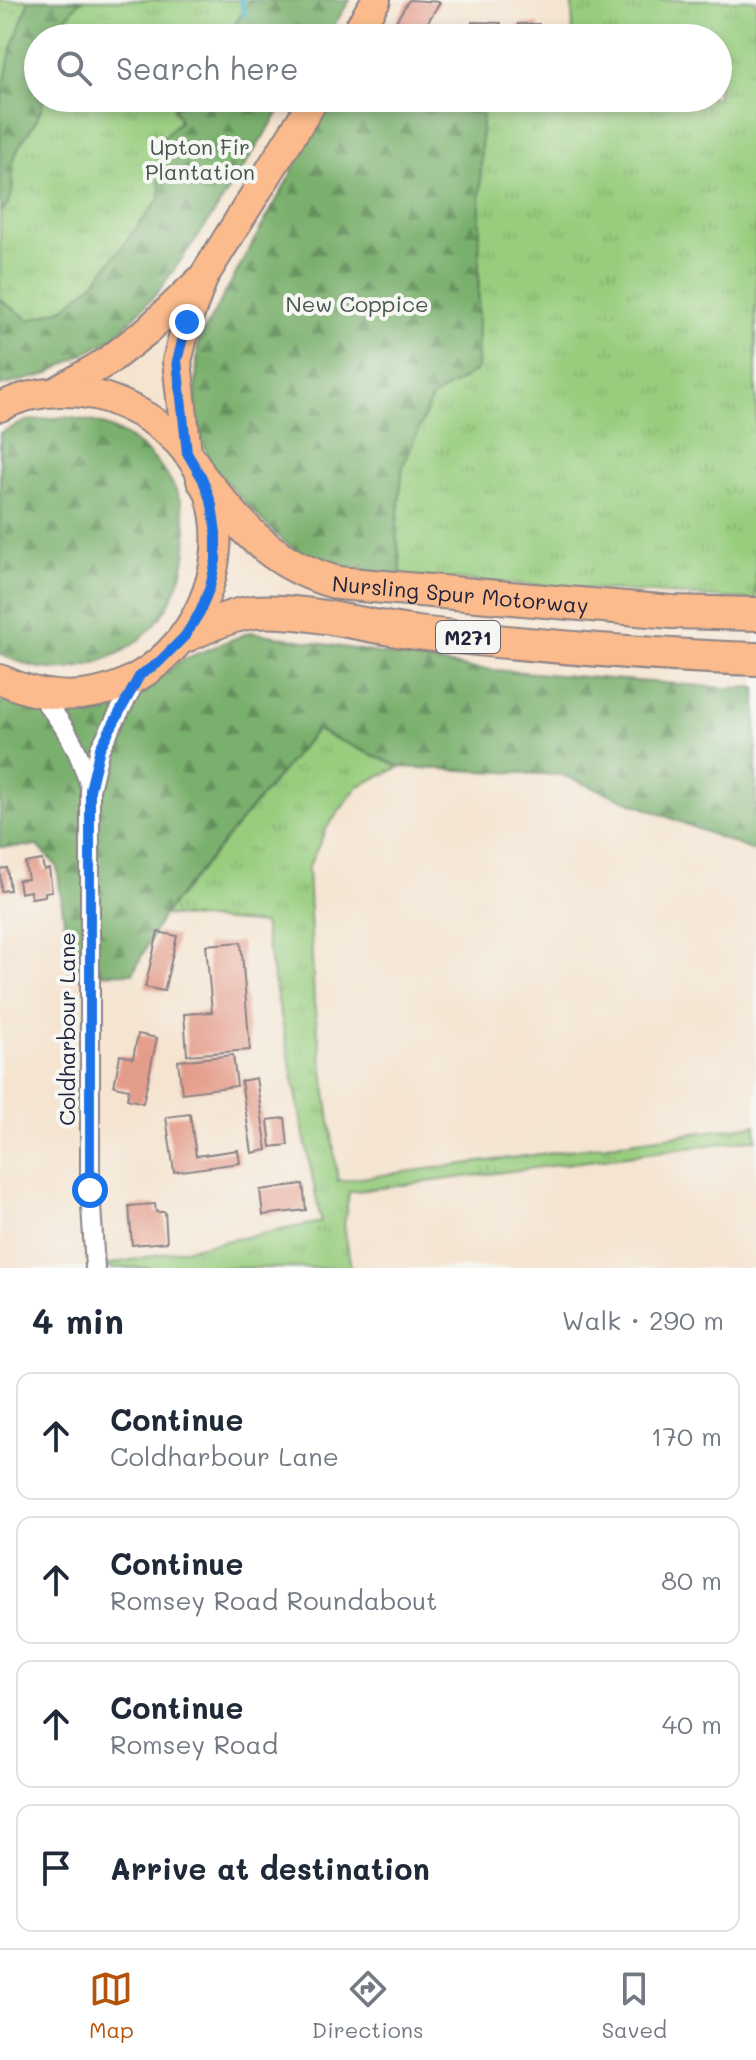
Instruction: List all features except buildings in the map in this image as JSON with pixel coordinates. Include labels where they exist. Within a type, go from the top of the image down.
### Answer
[{"type":"highway","name":"Nursling Spur Motorway","points":[[195,466],[238,524],[262,547],[302,572],[338,583],[672,612],[756,614]]},
{"type":"highway","name":"Nursling Spur Motorway","points":[[185,636],[229,617],[262,612],[415,632],[692,657],[756,659]]},
{"type":"main road","points":[[361,24],[376,0]]},
{"type":"main road","points":[[1,680],[36,691],[63,694],[115,686],[157,664],[185,636],[200,612],[216,560],[216,533],[212,505],[195,466],[177,361],[204,276],[306,112]]},
{"type":"main road","points":[[54,392],[108,361],[148,330],[204,276]]},
{"type":"main road","points":[[0,407],[30,396],[54,392],[100,397],[142,413],[167,431],[195,466]]},
{"type":"street","name":"Coldharbour Lane","points":[[95,1268],[90,1190],[90,790],[100,748],[140,675]]},
{"type":"street","name":"Coldharbour Lane","points":[[36,691],[63,724],[80,753],[90,790]]},
{"type":"green space","points":[[0,0],[250,0],[235,24],[24,24],[24,112],[176,112],[180,121],[158,142],[160,198],[94,283],[64,308],[30,320],[0,300]]},
{"type":"green space","points":[[29,0],[81,0],[61,24],[24,24],[24,112],[40,112],[16,152],[12,194],[0,212],[0,107],[10,54]]},
{"type":"green space","points":[[250,0],[350,0],[335,24],[235,24]]},
{"type":"green space","points":[[572,0],[756,0],[756,600],[402,576],[396,533],[403,465],[432,398],[477,369],[482,112],[732,112],[732,24],[573,24]]},
{"type":"green space","name":"Upton Fir Plantation","points":[[176,112],[279,112],[211,218],[158,292],[114,338],[45,375],[0,386],[0,300],[30,320],[64,308],[94,283],[160,198],[158,142],[180,121]]},
{"type":"green space","name":"New Coppice","points":[[325,112],[482,112],[477,370],[432,398],[403,465],[396,533],[402,576],[311,561],[278,537],[213,469],[201,437],[195,410],[198,342],[290,176],[302,146]]},
{"type":"green space","points":[[65,417],[96,422],[114,430],[152,457],[178,496],[185,523],[186,551],[180,578],[169,604],[152,627],[131,646],[90,664],[49,669],[31,666],[0,654],[0,433],[26,421]]},
{"type":"green space","points":[[250,632],[469,668],[727,688],[756,687],[756,852],[562,775],[400,767],[316,730],[163,915],[133,973],[71,974],[57,866],[38,846],[0,847],[0,701],[31,708],[93,709],[141,691],[182,660]]},
{"type":"green space","points":[[316,730],[400,767],[358,786],[326,829],[308,868],[314,1003],[338,1181],[756,1125],[756,1139],[349,1192],[344,1225],[351,1268],[107,1268],[106,1265],[321,1222],[263,924],[163,915]]},
{"type":"waterway","points":[[241,0],[245,15]]},
{"type":"route","points":[[90,1190],[90,790],[100,748],[140,675],[172,651],[200,612],[216,560],[212,505],[203,480],[187,453],[177,361],[187,322]]}]
